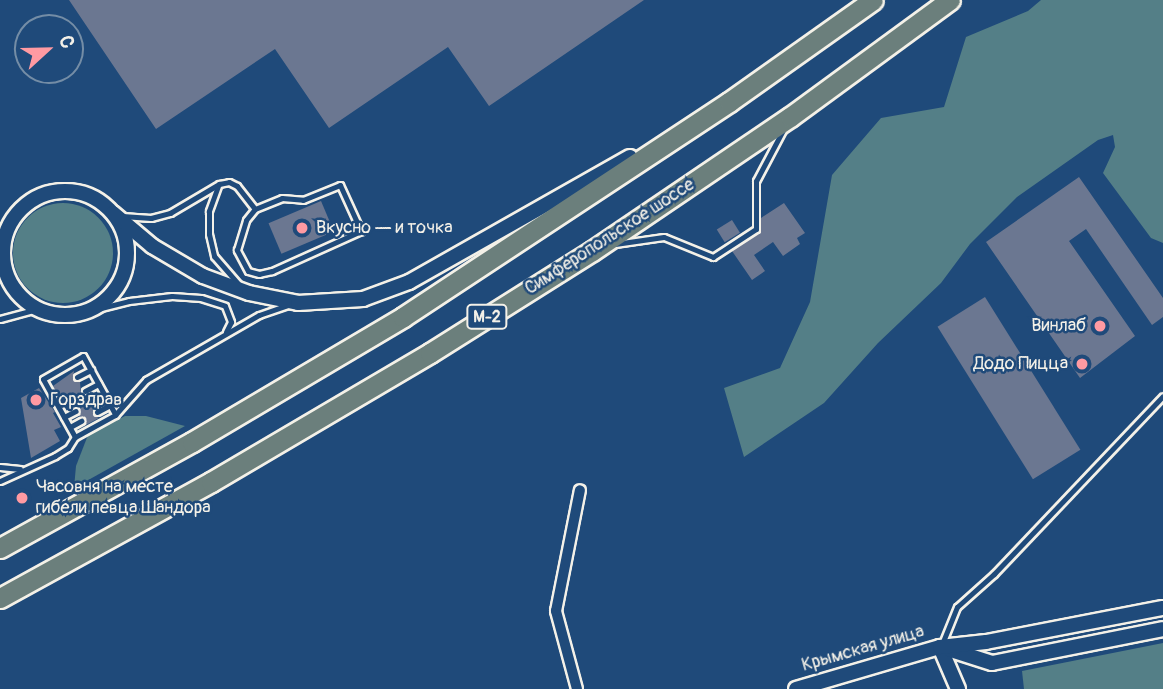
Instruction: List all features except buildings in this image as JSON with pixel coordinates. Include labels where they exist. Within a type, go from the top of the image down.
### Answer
[{"type":"highway","name":"М-2","points":[[0,548],[181,449],[403,317],[729,102],[873,0]]},
{"type":"highway","name":"Симферопольское шоссе","points":[[0,598],[211,482],[430,353],[592,251],[790,117],[950,0]]},
{"type":"street","points":[[113,213],[126,244],[122,278],[101,304],[85,312],[52,314],[37,309],[21,297],[10,281],[2,250],[19,212],[32,200],[48,193],[83,194],[113,213],[162,252],[203,276],[249,293],[298,303],[363,299],[409,282],[729,102]]},
{"type":"street","points":[[577,689],[556,611],[580,490]]},
{"type":"street","name":"Крымская улица","points":[[796,689],[940,647],[986,642],[1163,608]]},
{"type":"street","points":[[940,647],[992,663],[1163,629]]},
{"type":"street","points":[[940,647],[958,689]]},
{"type":"lane","points":[[592,251],[636,239],[664,237],[713,257],[756,229],[756,181],[790,117]]},
{"type":"lane","points":[[113,213],[134,219],[170,213],[219,184],[229,182],[237,186],[256,209]]},
{"type":"lane","points":[[219,184],[209,211],[209,234],[214,256],[228,275],[249,293]]},
{"type":"lane","points":[[340,185],[361,231],[288,265],[259,274],[248,271],[237,250],[246,220],[256,209],[282,198],[303,200],[340,185]]},
{"type":"lane","points":[[85,312],[129,301],[172,296],[201,298],[216,301],[230,314],[228,330],[222,335]]},
{"type":"lane","points":[[0,481],[68,448],[75,437],[115,415],[146,380],[259,315],[298,303]]},
{"type":"lane","points":[[0,319],[37,309]]},
{"type":"lane","points":[[75,437],[43,379],[83,356],[115,415]]},
{"type":"lane","points":[[77,377],[90,370]]},
{"type":"lane","points":[[85,391],[98,384]]},
{"type":"lane","points":[[91,402],[104,395]]},
{"type":"lane","points":[[940,647],[957,607],[994,574],[1163,396]]},
{"type":"lane","points":[[97,412],[110,405]]},
{"type":"lane","points":[[64,417],[76,411]]},
{"type":"lane","points":[[70,428],[82,421]]},
{"type":"lane","points":[[0,467],[23,470]]},
{"type":"green space","points":[[1041,0],[1163,0],[1163,243],[1151,238],[1103,173],[1115,147],[1113,135],[1098,140],[1017,197],[970,244],[941,283],[878,343],[824,403],[744,457],[724,388],[780,368],[810,302],[832,175],[881,118],[944,107],[966,37],[1028,11]]},
{"type":"green space","points":[[63,203],[91,211],[105,225],[113,253],[105,281],[91,295],[63,303],[35,295],[21,281],[13,253],[21,225],[35,211]]},
{"type":"green space","points":[[125,416],[146,416],[185,426],[74,488],[76,466],[88,435]]},
{"type":"green space","points":[[1163,643],[1163,689],[1024,689],[1022,671]]},
{"type":"place","name":"Вкусно — и точка","points":[[302,228]]},
{"type":"place","name":"Винлаб","points":[[1100,326]]},
{"type":"place","name":"Додо Пицца","points":[[1082,364]]},
{"type":"place","name":"Горздрав","points":[[36,400]]},
{"type":"place","name":"Часовня на месте гибели певца Шандора","points":[[22,498]]}]
